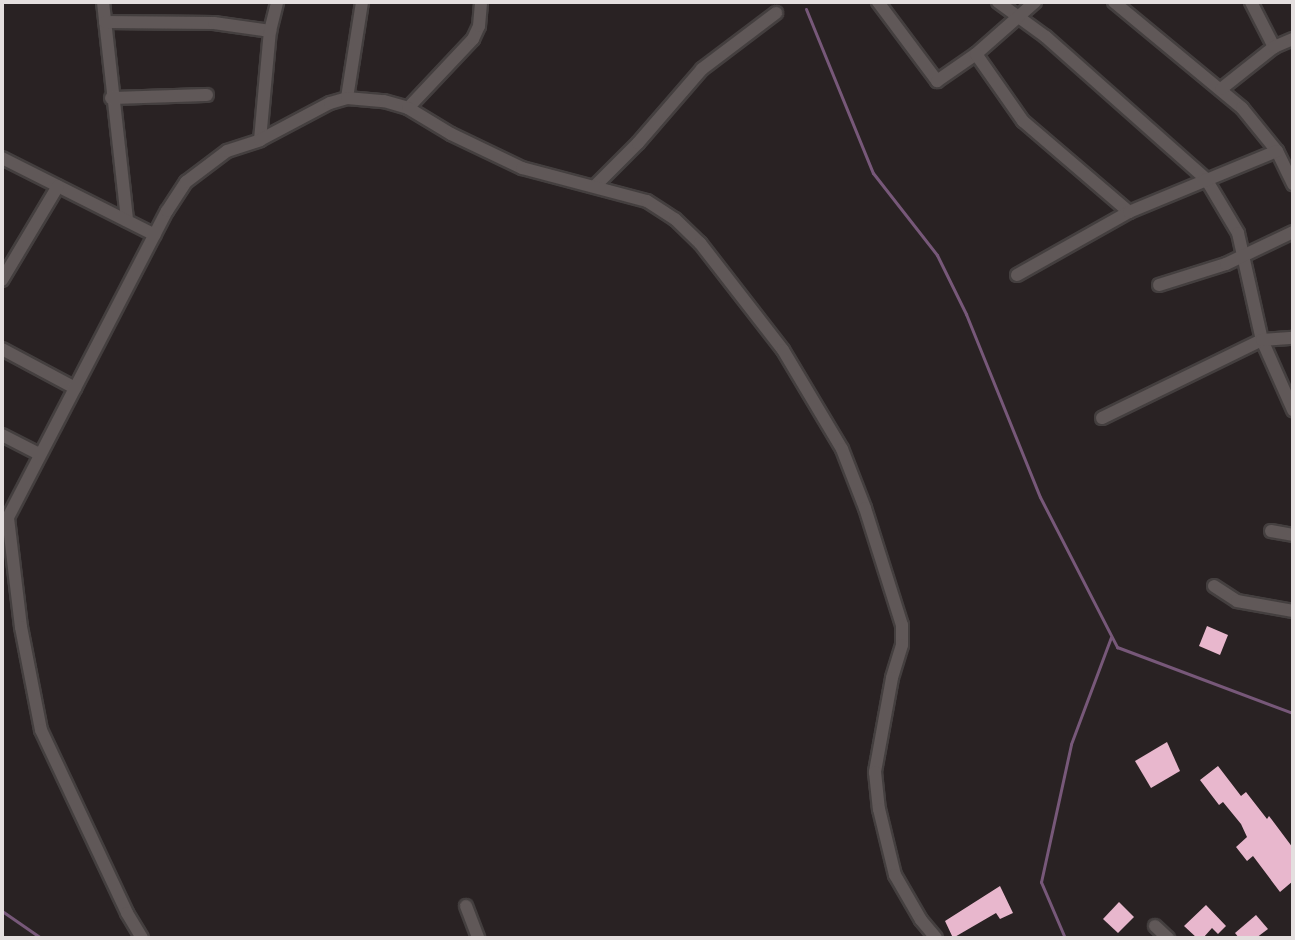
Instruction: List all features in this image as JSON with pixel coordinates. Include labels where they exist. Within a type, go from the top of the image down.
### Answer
[{"type":"street","points":[[103,2],[111,98],[127,221]]},
{"type":"street","points":[[260,140],[270,31],[277,2]]},
{"type":"street","points":[[347,98],[362,2]]},
{"type":"street","points":[[408,108],[431,80],[473,39],[479,26],[481,2]]},
{"type":"street","points":[[878,2],[937,81],[976,54],[1035,2]]},
{"type":"street","points":[[998,2],[1206,179],[1238,233],[1262,340],[1293,410]]},
{"type":"street","points":[[1114,2],[1242,108],[1277,151],[1293,184]]},
{"type":"street","points":[[1251,2],[1274,47]]},
{"type":"street","points":[[596,185],[702,69],[776,13]]},
{"type":"street","points":[[105,22],[214,23],[270,31]]},
{"type":"street","points":[[1221,89],[1274,47],[1293,39]]},
{"type":"street","points":[[976,54],[1023,121],[1129,212]]},
{"type":"street","points":[[111,98],[207,95]]},
{"type":"street","points":[[142,938],[41,730],[4,521],[186,182],[205,164],[227,151],[260,140],[347,98],[408,108],[451,134],[522,168],[552,179],[596,185],[647,201],[675,219],[700,243],[783,350],[842,449],[865,508],[902,625],[902,645],[892,678],[875,772],[879,809],[895,875],[921,920],[936,938]]},
{"type":"street","points":[[1017,275],[1129,212],[1277,151]]},
{"type":"street","points":[[2,158],[155,235]]},
{"type":"street","points":[[2,280],[58,186]]},
{"type":"street","points":[[1159,285],[1243,256],[1293,232]]},
{"type":"street","points":[[1102,418],[1262,340],[1293,338]]},
{"type":"street","points":[[2,349],[75,388]]},
{"type":"street","points":[[2,435],[39,454]]},
{"type":"street","points":[[1271,531],[1293,535]]},
{"type":"street","points":[[1214,586],[1237,601],[1293,611]]},
{"type":"street","points":[[466,906],[478,938]]},
{"type":"street","points":[[1155,926],[1168,938]]},
{"type":"building","points":[[1207,626],[1228,635],[1220,655],[1199,646]]},
{"type":"building","points":[[1167,742],[1180,771],[1151,788],[1135,761]]},
{"type":"building","points":[[1218,766],[1241,796],[1246,792],[1267,819],[1269,816],[1293,848],[1293,881],[1280,892],[1253,856],[1247,861],[1236,847],[1247,837],[1241,824],[1223,802],[1219,805],[1200,780]]},
{"type":"building","points":[[1000,886],[1013,913],[1000,919],[996,913],[953,938],[945,921]]},
{"type":"building","points":[[1119,902],[1134,917],[1118,933],[1103,919]]},
{"type":"building","points":[[1206,905],[1226,926],[1218,934],[1212,928],[1203,938],[1197,938],[1184,926]]},
{"type":"building","points":[[1256,915],[1268,929],[1256,938],[1239,938],[1235,933]]},
{"type":"waterway","points":[[806,9],[873,173],[937,255],[966,314],[1040,497],[1117,647],[1293,713]]},
{"type":"waterway","points":[[1065,938],[1041,882],[1071,744],[1111,637]]},
{"type":"waterway","points":[[2,911],[41,938]]}]
